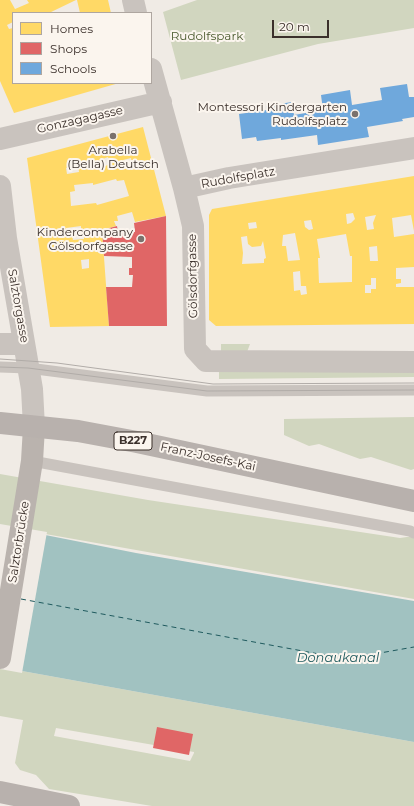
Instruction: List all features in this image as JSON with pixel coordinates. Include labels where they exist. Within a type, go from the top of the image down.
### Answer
[{"type":"main road","name":"Franz-Josefs-Kai","points":[[0,424],[78,431],[137,442],[414,501]]},
{"type":"main road","points":[[0,792],[69,806]]},
{"type":"street","points":[[133,0],[136,12]]},
{"type":"street","name":"Rudolfsplatz","points":[[152,72],[184,188],[229,178],[414,148]]},
{"type":"street","name":"Gonzagagasse","points":[[0,139],[161,102]]},
{"type":"street","name":"Salztorgasse","points":[[0,186],[6,238],[32,389],[34,427]]},
{"type":"street","name":"Gölsdorfgasse","points":[[184,188],[193,226],[195,349],[206,361],[414,362]]},
{"type":"street","points":[[0,344],[24,344]]},
{"type":"street","name":"Salztorbrücke","points":[[0,658],[31,469],[34,427]]},
{"type":"lane","points":[[0,367],[28,368],[207,391],[414,390]]},
{"type":"lane","points":[[31,469],[410,531],[414,533]]},
{"type":"green space","name":"Rudolfspark","points":[[197,0],[414,0],[414,28],[318,44],[181,80],[163,12]]},
{"type":"green space","points":[[221,344],[250,344],[247,352],[221,352]]},
{"type":"green space","points":[[414,369],[414,377],[219,379],[219,370]]},
{"type":"green space","points":[[414,417],[414,469],[411,470],[371,457],[360,459],[319,444],[309,446],[284,435],[284,419]]},
{"type":"green space","points":[[0,474],[148,500],[400,538],[414,536],[414,599],[0,526]]},
{"type":"green space","points":[[0,667],[414,742],[414,806],[152,806],[49,789],[36,775],[20,770],[15,763],[23,720],[0,716]],"holes":[[[56,728],[194,752],[190,761],[54,736]]]},
{"type":"water","name":"Donaukanal","points":[[0,526],[136,553],[414,601],[414,742],[0,667]]},
{"type":"pier","points":[[0,524],[47,532],[22,673],[0,669]]},
{"type":"building: Homes","points":[[0,0],[10,0],[15,9],[29,3],[27,0],[76,0],[51,12],[12,12],[12,22],[7,25],[9,29],[12,28],[12,84],[116,84],[14,113],[0,81]]},
{"type":"building: Homes","points":[[77,0],[108,0],[111,12],[80,12]]},
{"type":"building: Homes","points":[[143,127],[166,216],[135,222],[132,212],[117,216],[118,221],[114,221],[116,226],[102,230],[109,326],[50,327],[27,158]],"holes":[[[108,157],[110,164],[103,167],[100,160]],[[131,158],[132,166],[125,167],[123,160]],[[78,165],[79,172],[67,174],[66,168]],[[116,179],[117,181],[124,180],[129,196],[97,205],[96,203],[71,206],[70,192],[75,191],[74,185],[93,183],[93,185]],[[81,226],[81,234],[84,234],[84,239],[73,240],[72,236],[66,237],[66,228]],[[89,259],[89,268],[82,269],[81,260]]]},
{"type":"building: Homes","points":[[414,176],[414,231],[411,215],[392,218],[394,237],[414,234],[414,267],[396,268],[396,279],[401,279],[401,283],[396,284],[396,287],[414,287],[414,324],[216,326],[209,320],[209,215],[212,209]],"holes":[[[353,213],[355,219],[351,223],[347,224],[346,214]],[[376,215],[373,223],[374,229],[367,230],[365,217]],[[311,220],[313,229],[309,230],[305,227],[304,221]],[[256,222],[257,228],[249,229],[248,223]],[[295,233],[300,260],[288,261],[286,246],[282,246],[283,235]],[[346,234],[350,256],[352,256],[352,282],[319,283],[318,258],[320,258],[317,239]],[[247,236],[248,244],[252,247],[261,246],[263,241],[266,258],[264,259],[264,263],[242,264],[243,253],[241,237]],[[377,246],[378,261],[370,261],[369,247]],[[300,271],[301,286],[306,286],[307,294],[301,295],[300,290],[294,291],[293,272]],[[371,278],[376,278],[376,289],[371,289],[371,293],[365,293],[365,285],[371,285]]]},
{"type":"building: Shops","points":[[166,216],[167,326],[109,326],[106,287],[132,287],[133,275],[129,275],[129,268],[132,268],[132,257],[104,256],[102,230],[117,226],[118,232],[135,232],[134,223]]},
{"type":"building: Shops","points":[[157,727],[193,734],[189,755],[153,748]]},
{"type":"building: Schools","name":"Montessori Kindergarten Rudolfsplatz","points":[[407,84],[409,97],[414,97],[414,117],[402,119],[403,121],[367,127],[369,137],[318,145],[317,135],[281,140],[281,138],[257,141],[256,137],[242,139],[239,114],[267,110],[266,106],[292,102],[294,115],[323,110],[321,95],[350,90],[352,105],[382,100],[380,88]]},
{"type":"ferry route","points":[[21,599],[346,659],[414,647]]},
{"type":"tram line","points":[[0,359],[57,363],[213,384],[414,383]]},
{"type":"tram line","points":[[0,367],[28,368],[207,391],[414,390]]},
{"type":"place","name":"Montessori Kindergarten Rudolfsplatz","points":[[355,114]]},
{"type":"place","name":"Arabella (Bella) Deutsch","points":[[113,136]]},
{"type":"place","name":"Kindercompany Gölsdorfgasse","points":[[141,239]]}]
